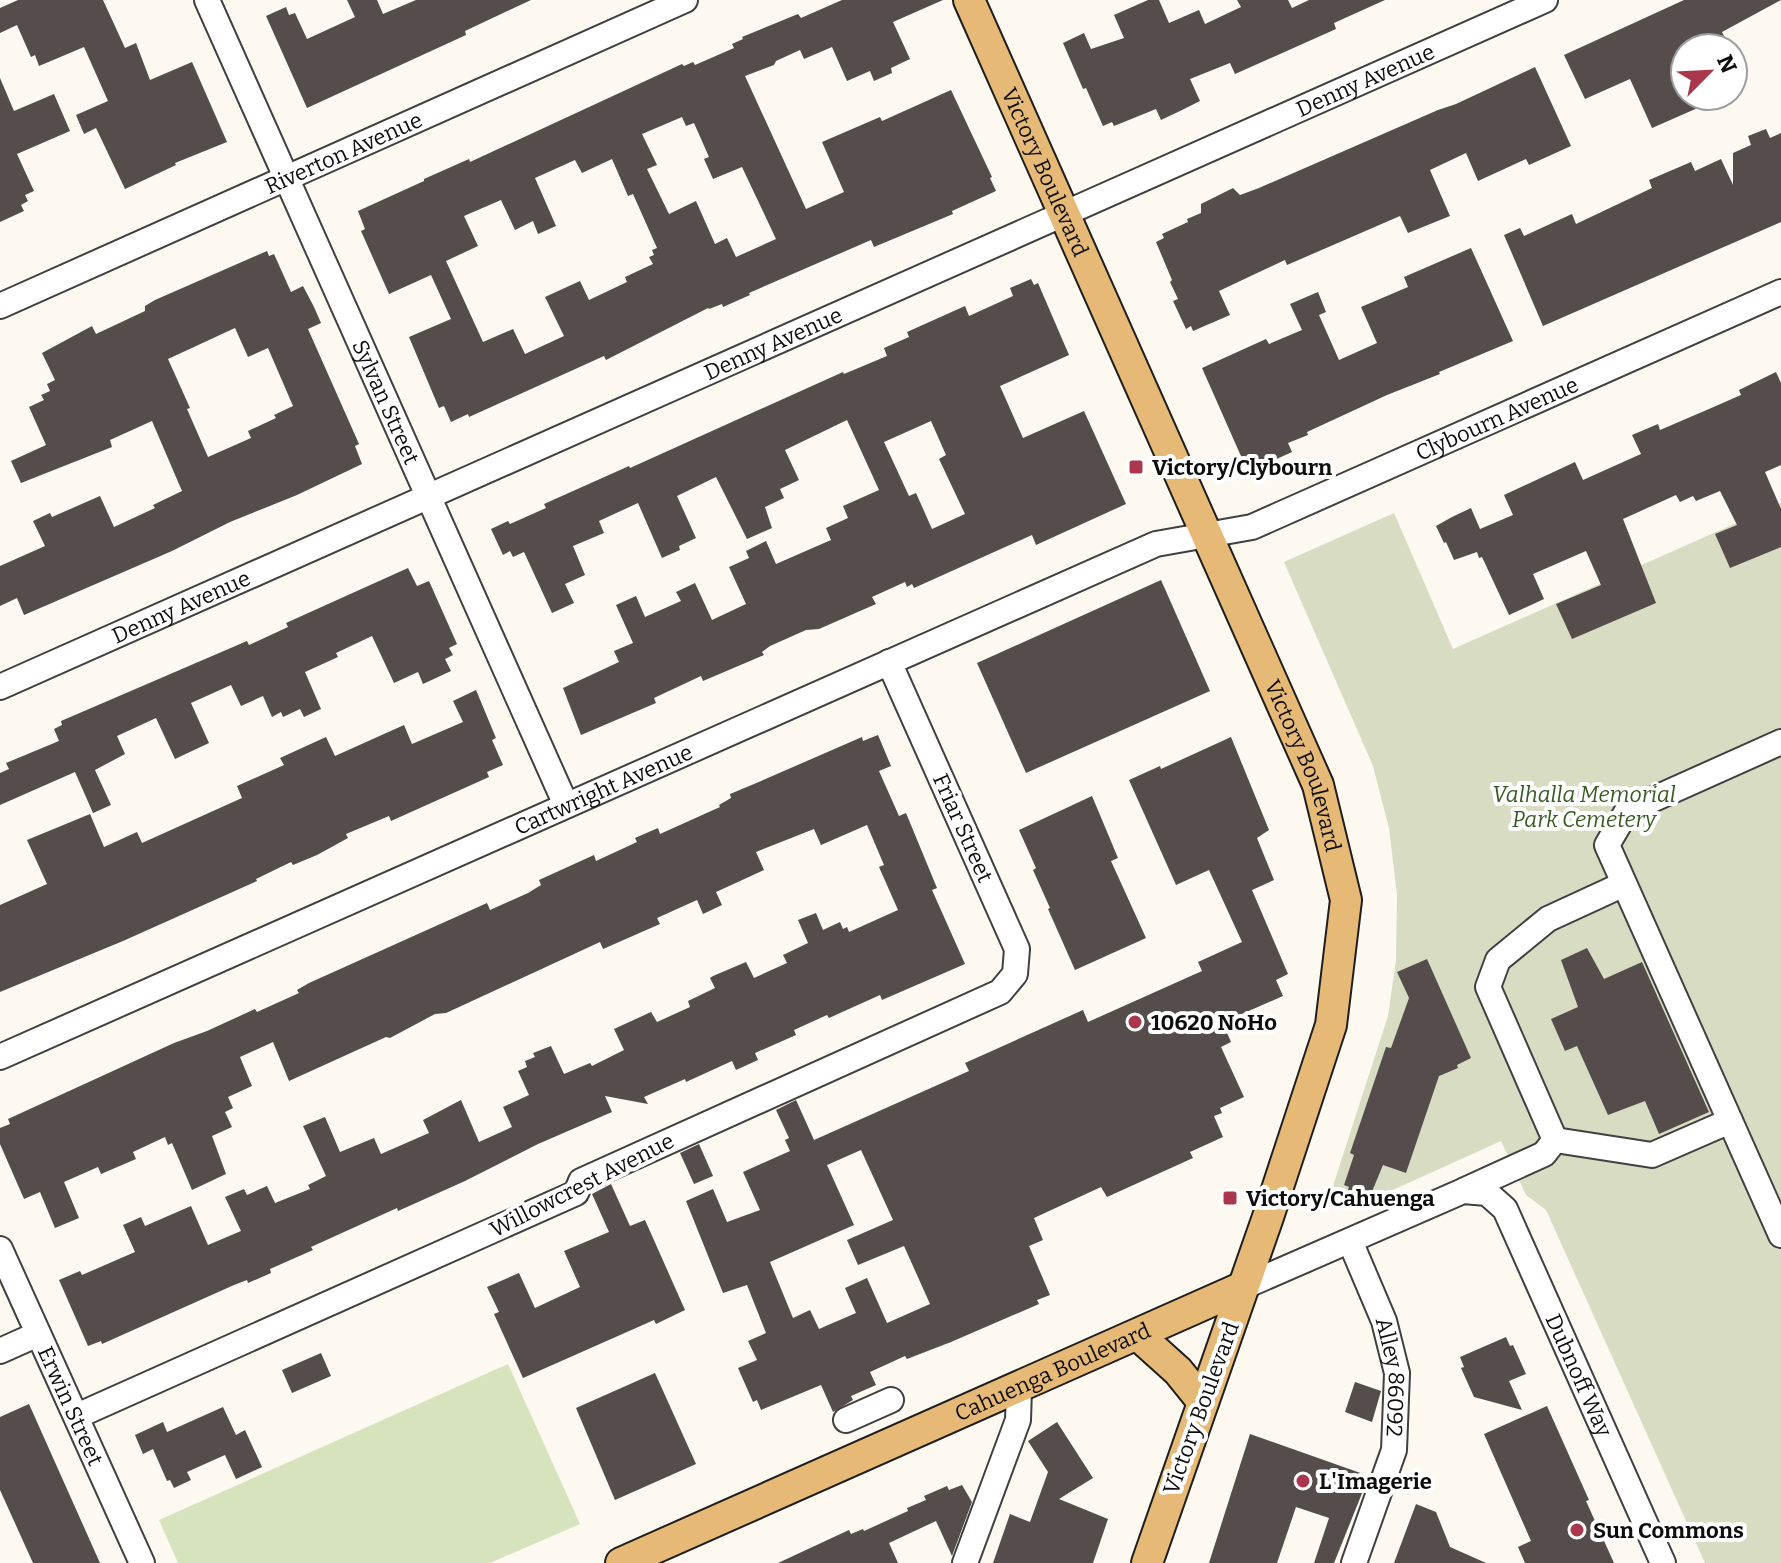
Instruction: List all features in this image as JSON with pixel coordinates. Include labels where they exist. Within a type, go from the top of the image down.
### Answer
[{"type":"main road","name":"Victory Boulevard","points":[[969,0],[1318,785],[1346,900],[1331,1025],[1147,1563]]},
{"type":"main road","name":"Cahuenga Boulevard","points":[[621,1563],[1243,1287]]},
{"type":"main road","points":[[1138,1335],[1178,1371],[1203,1402]]},
{"type":"street","name":"Sylvan Street","points":[[207,0],[566,805]]},
{"type":"street","name":"Riverton Avenue","points":[[0,306],[685,0]]},
{"type":"street","name":"Denny Avenue","points":[[0,687],[1545,0]]},
{"type":"street","name":"Clybourn Avenue","points":[[1209,534],[1252,527],[1781,292]]},
{"type":"street","name":"Cartwright Avenue","points":[[0,1057],[1156,544],[1209,534]]},
{"type":"street","name":"Friar Street","points":[[889,662],[1017,949],[1015,974],[1000,992]]},
{"type":"street","points":[[1781,742],[1627,811],[1607,845],[1781,1235]]},
{"type":"street","points":[[1624,884],[1548,919],[1498,960],[1488,987],[1555,1140],[1652,1155],[1730,1121]]},
{"type":"street","name":"Willowcrest Avenue","points":[[77,1416],[576,1193],[581,1181],[1000,992]]},
{"type":"street","name":"Cahuenga Boulevard","points":[[1243,1287],[1475,1192],[1544,1154],[1555,1140]]},
{"type":"street","name":"Dubnoff Way","points":[[1475,1192],[1505,1209],[1663,1563]]},
{"type":"street","name":"Alley 86092","points":[[1350,1241],[1384,1321],[1397,1373],[1394,1450],[1354,1563]]},
{"type":"street","name":"Erwin Street","points":[[0,1249],[142,1563]]},
{"type":"street","points":[[0,1351],[38,1334]]},
{"type":"street","points":[[965,1563],[1018,1420],[1019,1388]]},
{"type":"street","points":[[846,1420],[891,1400]]},
{"type":"green space","name":"Valhalla Memorial Park Cemetery","points":[[1781,503],[1781,1563],[1705,1563],[1546,1210],[1526,1195],[1501,1141],[1353,1208],[1337,1200],[1332,1189],[1388,1016],[1396,960],[1397,895],[1389,828],[1373,766],[1284,562],[1394,513],[1453,649]]},
{"type":"green space","points":[[508,1364],[580,1524],[490,1563],[178,1563],[159,1520]]},
{"type":"building","points":[[18,0],[103,0],[125,48],[136,43],[150,80],[192,62],[227,142],[175,163],[125,189],[96,128],[84,134],[76,115],[108,101],[84,47],[39,66],[35,55],[31,57],[17,25],[0,33],[0,8]]},
{"type":"building","points":[[347,0],[377,0],[383,14],[416,0],[531,0],[465,31],[466,35],[307,108],[266,16],[286,7],[289,15],[295,13],[307,39],[355,17]]},
{"type":"building","points":[[842,0],[943,0],[893,22],[910,59],[891,68],[892,73],[874,81],[870,71],[847,81],[832,47],[804,59],[800,50],[776,61],[774,65],[745,76],[806,209],[844,192],[822,142],[880,117],[882,121],[951,90],[996,191],[952,211],[953,214],[874,247],[871,240],[723,307],[722,304],[708,308],[606,360],[604,356],[469,417],[468,414],[451,422],[444,406],[439,408],[409,337],[451,319],[431,275],[389,294],[361,231],[365,229],[358,211],[682,64],[693,62],[695,65],[734,48],[732,44],[742,37],[798,14],[801,18]],"holes":[[[682,117],[686,126],[694,123],[709,157],[704,159],[713,179],[742,167],[776,239],[736,257],[727,238],[715,244],[696,201],[669,214],[647,169],[657,165],[642,134]],[[612,159],[628,196],[633,194],[657,248],[652,250],[654,255],[649,257],[653,264],[625,277],[627,282],[589,300],[580,281],[545,297],[564,336],[525,354],[513,329],[483,342],[446,261],[478,246],[464,216],[501,200],[515,230],[533,221],[538,234],[556,226],[535,178],[575,160],[582,173]]]},
{"type":"building","points":[[1148,0],[1159,0],[1169,23],[1199,10],[1205,24],[1241,7],[1237,0],[1288,0],[1292,8],[1309,0],[1385,0],[1334,23],[1336,29],[1235,74],[1230,63],[1190,79],[1200,101],[1161,120],[1156,109],[1114,126],[1112,122],[1103,126],[1063,43],[1084,33],[1091,49],[1124,38],[1114,15]]},
{"type":"building","points":[[1684,0],[1781,0],[1722,32],[1669,32],[1669,112],[1688,112],[1652,128],[1630,79],[1585,99],[1564,55]]},
{"type":"building","points":[[1535,67],[1571,146],[1529,165],[1526,159],[1478,181],[1466,153],[1430,170],[1450,216],[1408,233],[1400,216],[1287,265],[1285,260],[1219,291],[1230,315],[1193,331],[1191,326],[1186,329],[1173,301],[1178,299],[1156,242],[1164,238],[1162,234],[1201,213],[1201,204],[1233,188],[1240,195],[1259,188]]},
{"type":"building","points":[[0,78],[14,111],[54,94],[70,131],[17,154],[34,191],[25,195],[28,201],[21,205],[24,211],[0,222]]},
{"type":"building","points":[[1766,129],[1770,138],[1781,133],[1781,222],[1543,326],[1504,235],[1520,228],[1524,236],[1572,214],[1576,224],[1652,188],[1649,180],[1691,162],[1695,171],[1721,159],[1733,185],[1733,153],[1751,145],[1748,136]]},
{"type":"building","points":[[1471,248],[1513,341],[1307,432],[1308,435],[1288,443],[1292,452],[1248,472],[1202,368],[1266,339],[1269,344],[1302,330],[1290,304],[1318,292],[1326,312],[1319,315],[1339,360],[1377,343],[1361,307],[1408,287],[1404,277]]},
{"type":"building","points":[[267,251],[269,256],[274,254],[291,292],[303,286],[321,323],[308,329],[359,444],[355,446],[362,464],[24,615],[17,598],[0,606],[0,566],[45,546],[33,521],[50,513],[52,517],[100,496],[114,527],[182,491],[152,421],[110,440],[112,447],[21,483],[11,461],[46,445],[29,407],[44,400],[41,395],[50,391],[47,384],[55,380],[42,353],[92,326],[96,334],[145,311],[145,306]],"holes":[[[235,328],[248,357],[268,348],[293,406],[248,431],[251,438],[208,457],[168,359]]]},
{"type":"building","points":[[1031,279],[1034,285],[1038,283],[1069,355],[1000,386],[1023,438],[1084,411],[1126,504],[1036,545],[1032,535],[914,588],[912,584],[907,587],[905,582],[872,597],[876,604],[770,646],[762,652],[764,655],[703,681],[701,676],[654,698],[656,703],[581,735],[563,688],[619,662],[614,651],[633,643],[616,605],[636,596],[645,617],[681,601],[676,592],[695,583],[712,620],[746,604],[729,567],[749,558],[746,551],[766,541],[776,564],[831,540],[826,528],[848,518],[843,506],[879,490],[847,420],[785,450],[799,480],[780,489],[784,498],[765,507],[772,528],[747,539],[716,477],[677,496],[696,538],[662,558],[638,503],[599,521],[604,533],[573,546],[585,575],[565,584],[574,603],[552,613],[524,552],[513,557],[510,551],[503,555],[491,529],[508,521],[510,524],[546,508],[544,504],[629,466],[843,372],[887,356],[884,348],[909,337],[907,332],[965,306],[969,316],[1013,296],[1010,288]],"holes":[[[931,421],[946,455],[939,459],[965,514],[932,529],[916,493],[909,496],[884,442]]]},
{"type":"building","points":[[1776,372],[1781,383],[1781,465],[1765,472],[1781,509],[1781,547],[1730,568],[1715,534],[1737,525],[1720,491],[1696,501],[1693,496],[1680,502],[1676,495],[1623,519],[1656,603],[1572,639],[1556,604],[1601,585],[1586,551],[1533,574],[1544,599],[1509,615],[1482,557],[1479,558],[1477,552],[1454,560],[1444,543],[1436,526],[1452,517],[1471,508],[1480,529],[1513,515],[1504,495],[1575,462],[1583,480],[1641,454],[1632,435],[1658,424],[1660,430],[1741,395],[1739,390]]},
{"type":"building","points":[[408,568],[417,586],[429,581],[457,644],[449,648],[453,655],[445,659],[451,671],[423,684],[418,672],[394,683],[372,636],[336,653],[338,657],[305,672],[321,709],[304,717],[300,709],[283,717],[281,712],[272,717],[263,696],[241,706],[231,685],[191,703],[209,743],[175,759],[156,718],[117,736],[125,754],[95,770],[111,805],[93,813],[75,772],[0,805],[0,773],[9,769],[6,763],[59,741],[54,729],[62,725],[61,721],[247,641],[249,645],[288,627],[286,623]]},
{"type":"building","points":[[1161,580],[1210,691],[1026,773],[977,663]]},
{"type":"building","points":[[476,690],[496,738],[492,740],[503,765],[487,772],[489,777],[391,821],[389,816],[346,834],[348,838],[317,855],[293,865],[291,862],[257,881],[123,941],[0,992],[0,905],[47,884],[27,840],[90,814],[104,847],[137,832],[142,843],[242,798],[237,786],[284,765],[280,758],[326,737],[335,756],[404,725],[412,744],[463,722],[453,701]]},
{"type":"building","points":[[878,735],[891,766],[879,771],[899,816],[906,813],[937,888],[932,890],[965,964],[882,1000],[880,995],[829,1018],[827,1015],[794,1030],[796,1035],[755,1053],[758,1060],[736,1070],[732,1061],[686,1082],[685,1079],[644,1097],[648,1104],[605,1096],[612,1112],[538,1144],[465,1181],[311,1247],[313,1250],[270,1269],[271,1273],[248,1283],[247,1280],[234,1285],[102,1344],[101,1341],[88,1346],[59,1280],[80,1271],[82,1275],[135,1252],[123,1225],[141,1217],[145,1226],[191,1206],[208,1245],[241,1231],[225,1197],[244,1189],[247,1195],[267,1186],[275,1203],[310,1189],[308,1185],[326,1176],[303,1126],[325,1117],[340,1152],[374,1138],[381,1154],[429,1133],[423,1120],[461,1100],[479,1142],[512,1127],[503,1107],[529,1095],[518,1071],[527,1067],[525,1061],[535,1057],[533,1053],[551,1046],[564,1074],[590,1063],[592,1066],[624,1050],[614,1029],[651,1012],[657,1022],[690,1007],[688,1001],[715,988],[710,978],[713,976],[746,962],[754,978],[787,963],[783,955],[808,943],[798,920],[816,913],[823,930],[840,922],[843,929],[847,927],[849,932],[898,910],[879,867],[884,865],[867,825],[821,845],[814,829],[756,852],[764,870],[716,892],[722,905],[703,914],[697,900],[657,918],[660,924],[603,949],[600,942],[289,1081],[273,1042],[240,1057],[252,1086],[228,1097],[233,1108],[225,1112],[232,1127],[212,1136],[226,1174],[192,1190],[172,1143],[168,1145],[165,1137],[133,1152],[136,1159],[101,1174],[98,1167],[64,1182],[79,1218],[55,1228],[40,1192],[24,1199],[0,1144],[0,1128],[10,1124],[8,1119],[174,1043],[255,1009],[257,1012],[299,993],[297,990],[309,983],[487,903],[490,910],[528,893],[541,885],[539,880],[594,855],[596,861],[637,842],[635,838],[658,828],[660,834],[720,807],[731,798],[730,794],[862,737],[863,741]]},
{"type":"building","points":[[1231,737],[1269,830],[1257,838],[1274,880],[1252,890],[1288,974],[1276,980],[1283,996],[1235,1017],[1237,1023],[1225,1028],[1231,1042],[1221,1047],[1244,1097],[1220,1108],[1222,1113],[1214,1116],[1223,1137],[1190,1152],[1193,1158],[1107,1197],[1101,1187],[1034,1218],[1043,1240],[1029,1246],[1050,1295],[1037,1300],[1039,1304],[951,1342],[907,1359],[905,1356],[870,1372],[876,1385],[851,1396],[853,1400],[833,1412],[821,1385],[761,1410],[757,1400],[753,1402],[738,1368],[757,1360],[748,1341],[766,1333],[747,1285],[723,1293],[686,1201],[713,1189],[727,1222],[760,1210],[743,1172],[790,1151],[785,1140],[789,1138],[776,1110],[796,1100],[814,1140],[969,1071],[965,1063],[1083,1010],[1088,1022],[1202,971],[1198,962],[1242,942],[1209,870],[1176,885],[1129,780],[1160,766],[1161,769]],"holes":[[[861,1150],[893,1220],[847,1240],[858,1265],[904,1246],[930,1304],[887,1323],[867,1278],[845,1288],[856,1313],[819,1329],[810,1310],[793,1318],[770,1262],[854,1225],[827,1165]]]},
{"type":"building","points":[[1092,796],[1118,858],[1111,861],[1146,938],[1075,970],[1048,909],[1033,870],[1036,868],[1019,830]]},
{"type":"building","points":[[1587,948],[1604,979],[1642,962],[1709,1112],[1659,1134],[1645,1101],[1608,1115],[1577,1046],[1565,1051],[1551,1019],[1578,1007],[1561,960]]},
{"type":"building","points":[[1427,959],[1471,1058],[1439,1076],[1406,1173],[1383,1165],[1371,1194],[1366,1193],[1364,1202],[1346,1195],[1349,1187],[1344,1185],[1354,1155],[1350,1153],[1386,1047],[1391,1048],[1409,998],[1397,972]]},
{"type":"building","points":[[699,1144],[713,1176],[694,1184],[680,1153]]},
{"type":"building","points":[[611,1184],[630,1226],[645,1220],[685,1310],[656,1324],[654,1320],[523,1378],[494,1314],[499,1312],[487,1287],[519,1273],[535,1308],[580,1287],[564,1251],[609,1232],[592,1194]]},
{"type":"building","points":[[1506,1337],[1526,1374],[1509,1381],[1522,1410],[1474,1397],[1461,1368],[1464,1367],[1460,1357]]},
{"type":"building","points":[[321,1353],[331,1376],[292,1393],[282,1370]]},
{"type":"building","points":[[655,1373],[696,1464],[615,1500],[576,1408]]},
{"type":"building","points":[[1355,1382],[1381,1391],[1372,1422],[1345,1412]]},
{"type":"building","points":[[29,1404],[100,1563],[33,1563],[0,1490],[0,1417]]},
{"type":"building","points":[[1547,1406],[1614,1563],[1525,1563],[1518,1547],[1531,1541],[1484,1434]]},
{"type":"building","points":[[223,1407],[236,1435],[245,1430],[262,1467],[236,1479],[225,1455],[187,1472],[191,1480],[174,1488],[170,1480],[167,1481],[153,1449],[143,1454],[135,1435],[163,1422],[167,1432]]},
{"type":"building","points":[[1057,1422],[1093,1478],[1059,1499],[1108,1519],[1093,1563],[993,1563],[1010,1514],[1030,1522],[1048,1472],[1028,1441]]},
{"type":"building","points":[[1250,1434],[1369,1476],[1334,1563],[1314,1563],[1329,1518],[1296,1507],[1277,1563],[1209,1563]]},
{"type":"building","points":[[962,1485],[972,1502],[952,1556],[936,1521],[889,1543],[898,1563],[778,1563],[849,1530],[851,1534],[864,1531],[908,1511],[907,1508],[926,1500],[924,1496],[947,1486],[949,1490]]},
{"type":"building","points":[[1416,1504],[1436,1512],[1450,1547],[1486,1563],[1394,1563]]},
{"type":"place","name":"Victory/Clybourn","points":[[1136,467]]},
{"type":"place","name":"10620 NoHo","points":[[1135,1022]]},
{"type":"place","name":"Victory/Cahuenga","points":[[1230,1198]]},
{"type":"place","name":"L'Imagerie","points":[[1303,1481]]},
{"type":"place","name":"Sun Commons","points":[[1577,1530]]}]
